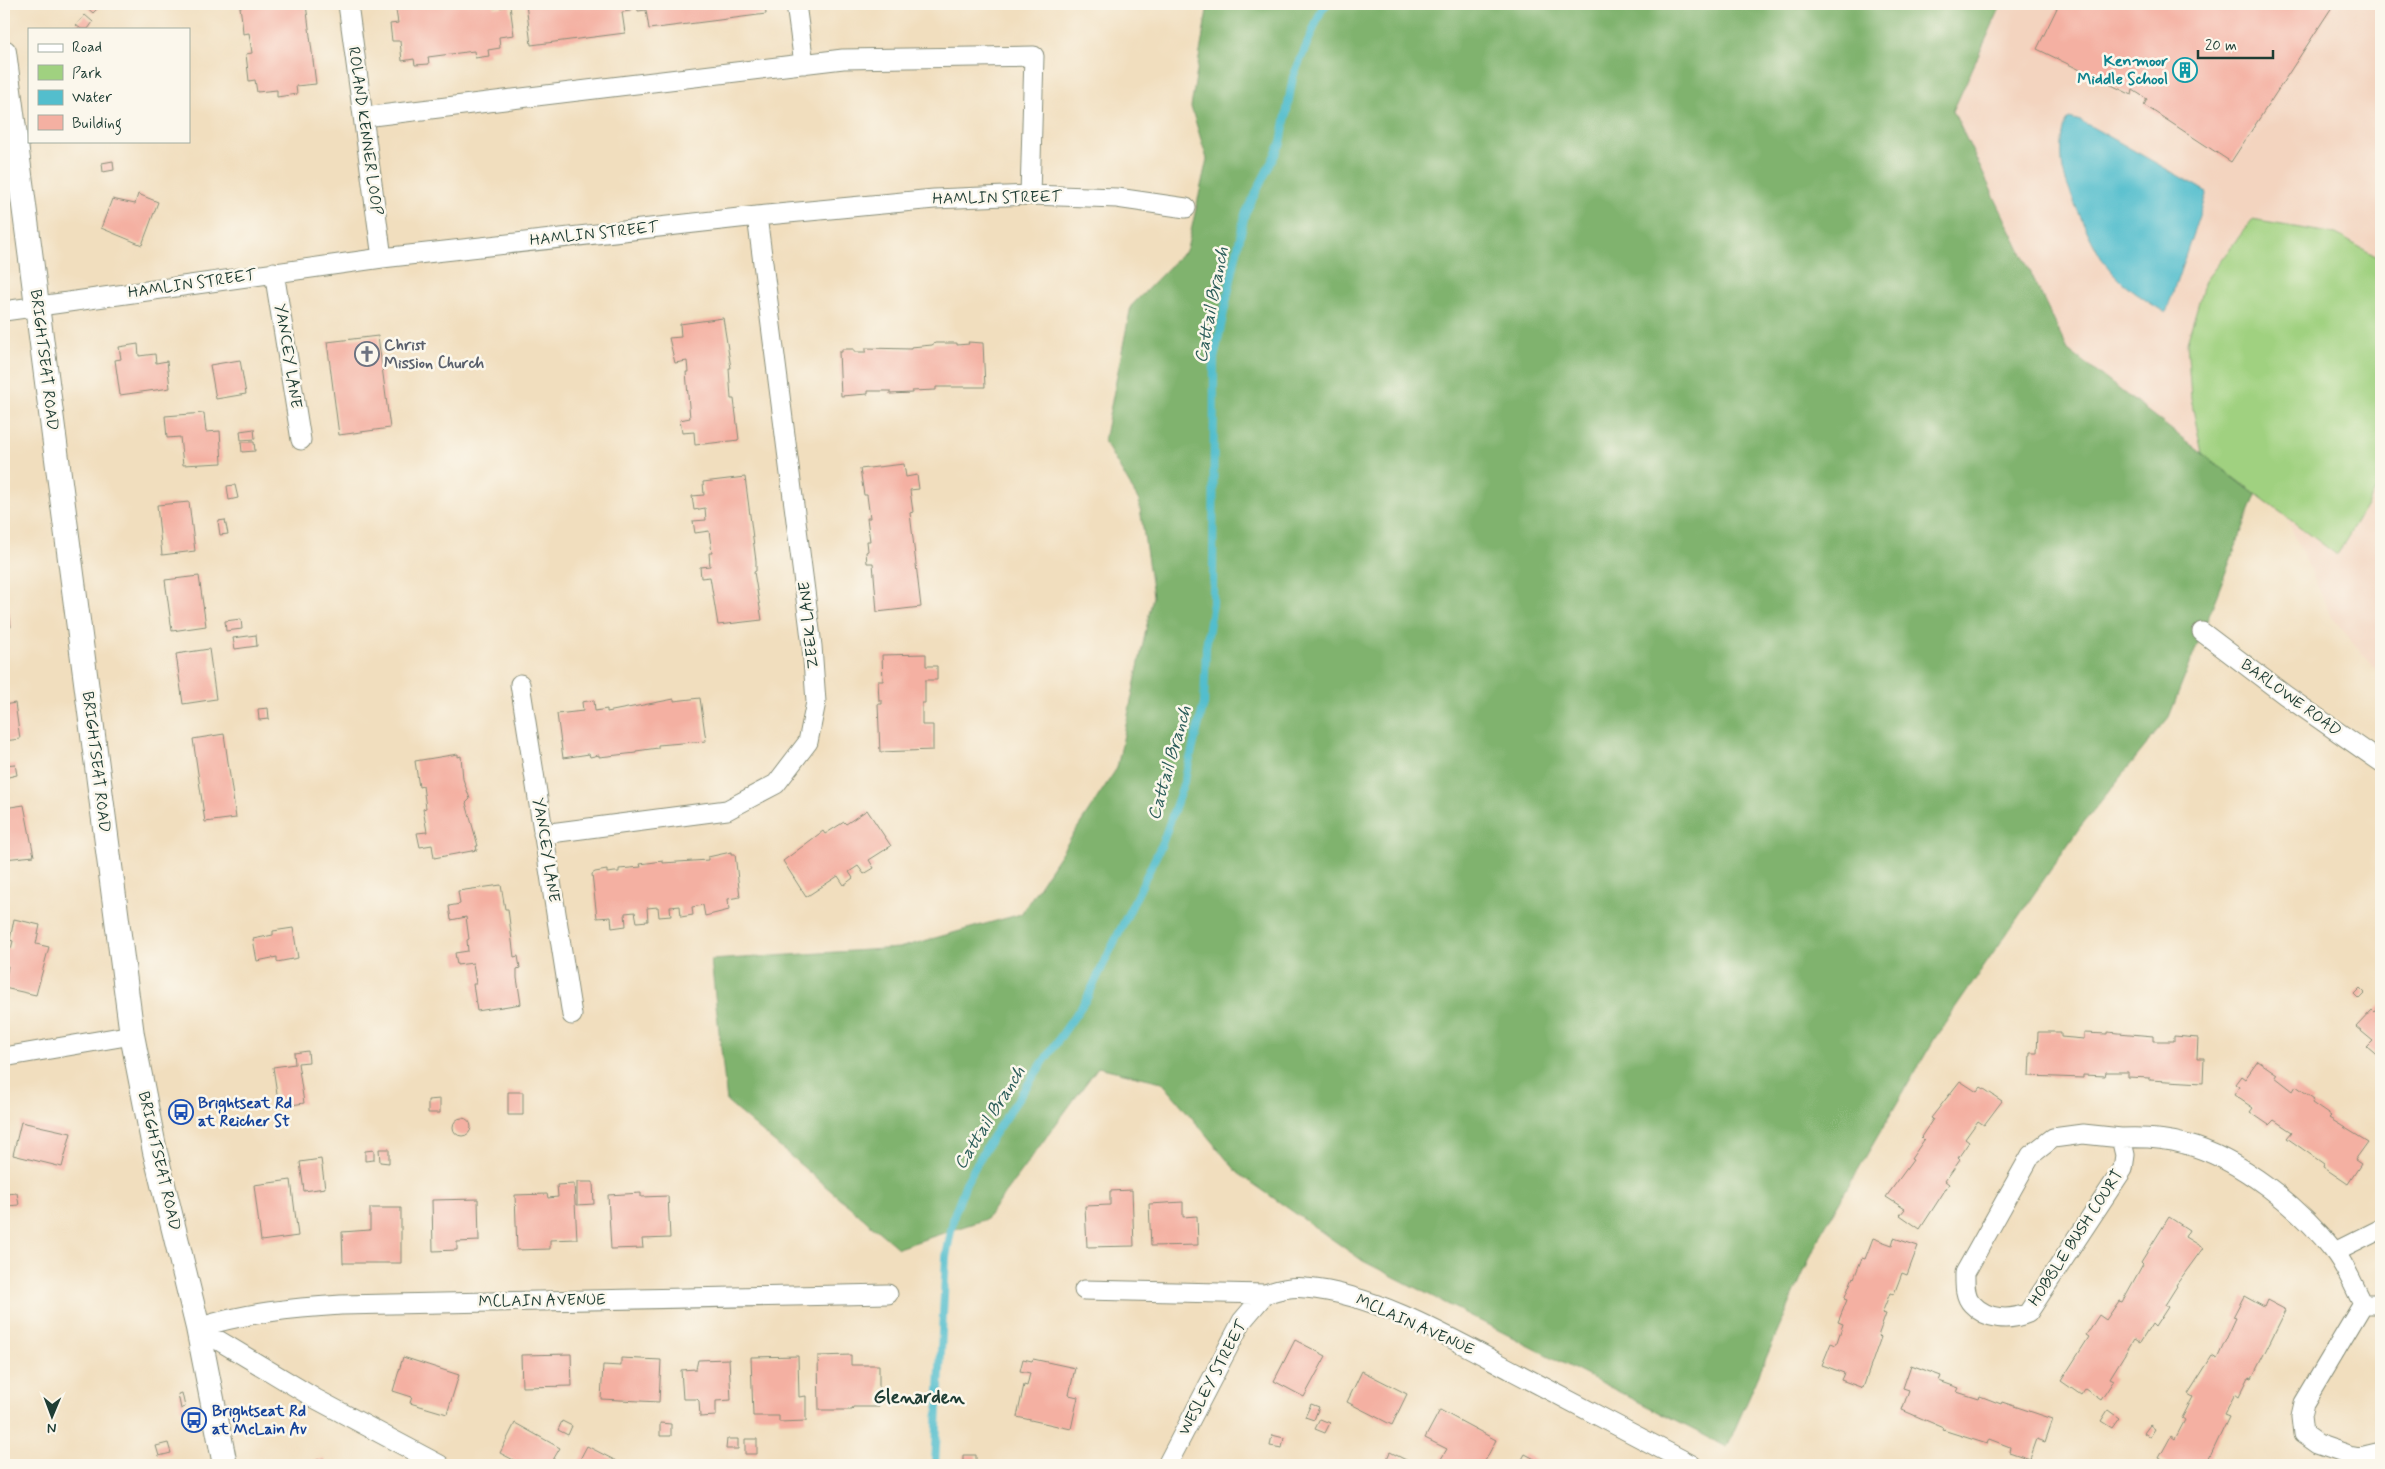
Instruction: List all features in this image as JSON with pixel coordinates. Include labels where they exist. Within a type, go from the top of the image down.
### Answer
[{"type":"street","name":"ROLAND KENNER LOOP","points":[[348,4],[382,258]]},
{"type":"street","points":[[796,4],[804,64]]},
{"type":"street","name":"BRIGHTSEAT ROAD","points":[[4,52],[132,1035],[155,1152],[198,1328],[225,1465]]},
{"type":"street","points":[[364,117],[843,59],[1034,56],[1030,195]]},
{"type":"street","name":"HAMLIN STREET","points":[[4,311],[382,258],[757,216],[934,199],[1030,195],[1117,198],[1186,208]]},
{"type":"street","name":"ZEEK LANE","points":[[543,834],[727,810],[776,784],[808,742],[816,702],[812,646],[757,216]]},
{"type":"street","name":"YANCEY LANE","points":[[274,272],[301,440]]},
{"type":"street","name":"BARLOWE ROAD","points":[[2202,632],[2285,696],[2381,762]]},
{"type":"street","name":"YANCEY LANE","points":[[520,684],[572,1015]]},
{"type":"street","points":[[4,1057],[132,1035]]},
{"type":"street","name":"HOBBLE BUSH COURT","points":[[2121,1138],[2125,1154],[2123,1169],[2028,1313],[2014,1319],[1999,1318],[1987,1314],[1971,1304],[1965,1291],[1965,1273],[2031,1154],[2054,1138],[2083,1134],[2121,1138],[2163,1139],[2208,1152],[2272,1189],[2313,1227],[2336,1252],[2372,1304]]},
{"type":"street","points":[[2336,1252],[2381,1229]]},
{"type":"street","name":"MCLAIN AVENUE","points":[[1084,1290],[1265,1294],[1282,1288],[1304,1287],[1347,1296],[1394,1313],[1482,1354],[1692,1465]]},
{"type":"street","name":"MCLAIN AVENUE","points":[[198,1328],[247,1314],[298,1307],[888,1294]]},
{"type":"street","name":"WESLEY STREET","points":[[1167,1465],[1242,1321],[1265,1294]]},
{"type":"street","points":[[2372,1304],[2304,1404],[2301,1416],[2303,1434],[2317,1444],[2349,1456],[2360,1457],[2381,1452]]},
{"type":"street","points":[[198,1328],[308,1394],[440,1465]]},
{"type":"shaded area","points":[[2002,4],[2381,4],[2381,676],[2331,616],[2287,519],[2068,350],[1953,111]]},
{"type":"green space","points":[[1208,4],[2002,4],[1953,111],[2068,350],[2256,495],[2169,717],[2080,827],[1935,1038],[1820,1235],[1727,1447],[1363,1261],[1238,1173],[1162,1082],[1098,1067],[986,1219],[898,1248],[727,1102],[711,960],[899,948],[1021,914],[1117,768],[1153,596],[1139,501],[1104,441],[1131,306],[1187,249],[1207,159],[1191,107]]},
{"type":"green space","points":[[2252,220],[2336,234],[2381,259],[2381,482],[2337,555],[2202,453],[2191,399],[2187,342],[2205,281]]},
{"type":"water","points":[[2069,118],[2081,121],[2207,192],[2166,313],[2123,283],[2102,259],[2092,241],[2074,202],[2063,171],[2063,136]]},
{"type":"building","points":[[83,4],[102,4],[93,13]]},
{"type":"building","points":[[246,4],[306,4],[316,84],[296,86],[297,94],[277,97],[277,90],[257,92],[255,80],[249,81],[246,54],[252,53],[249,33],[243,34],[240,7],[246,6]]},
{"type":"building","points":[[395,4],[493,4],[494,8],[510,6],[514,35],[499,37],[500,48],[488,50],[489,56],[475,58],[474,51],[428,57],[429,64],[415,65],[414,59],[402,61],[400,41],[392,41],[390,24],[398,23]]},
{"type":"building","points":[[526,4],[631,4],[632,11],[622,12],[625,33],[531,45]]},
{"type":"building","points":[[637,4],[765,4],[766,14],[649,29],[646,10],[638,11]]},
{"type":"building","name":"Kenmoor Middle School","points":[[2059,4],[2334,4],[2231,162],[2144,105],[2147,99],[2133,90],[2132,95],[2037,49]]},
{"type":"building","points":[[85,15],[93,22],[89,28],[80,28],[76,25]]},
{"type":"building","points":[[113,161],[114,170],[103,172],[102,163]]},
{"type":"building","points":[[138,194],[158,202],[142,245],[101,228],[112,199],[135,204]]},
{"type":"building","points":[[723,318],[731,368],[729,368],[731,399],[734,399],[739,440],[695,445],[694,432],[682,433],[680,420],[690,418],[686,372],[688,372],[687,361],[675,363],[669,338],[681,337],[680,324]]},
{"type":"building","points":[[378,336],[390,428],[339,435],[327,342]]},
{"type":"building","points":[[968,342],[983,343],[985,387],[936,387],[936,390],[890,394],[890,391],[868,391],[868,394],[841,396],[839,352],[842,352],[842,349],[866,352],[866,348],[911,349],[911,347],[935,343],[957,343],[957,345],[969,344]]},
{"type":"building","points":[[138,344],[139,356],[155,354],[156,363],[167,361],[170,388],[120,395],[115,360],[121,359],[119,347]]},
{"type":"building","points":[[240,360],[246,394],[216,399],[210,365]]},
{"type":"building","points":[[204,413],[206,432],[220,431],[222,463],[183,465],[180,437],[167,438],[165,416]]},
{"type":"building","points":[[254,429],[255,439],[241,440],[240,431]]},
{"type":"building","points":[[241,442],[254,442],[255,451],[242,452]]},
{"type":"building","points":[[904,464],[906,477],[917,475],[919,489],[910,490],[913,512],[910,513],[921,607],[877,612],[873,563],[867,563],[866,552],[868,551],[867,541],[870,541],[867,518],[870,518],[867,495],[864,495],[860,469]]},
{"type":"building","points":[[745,477],[756,561],[756,571],[754,572],[762,620],[718,625],[710,577],[701,578],[700,567],[710,566],[709,553],[712,553],[709,531],[695,533],[693,521],[706,520],[705,508],[694,510],[692,496],[704,495],[703,482]]},
{"type":"building","points":[[235,485],[238,498],[229,500],[227,486]]},
{"type":"building","points":[[189,502],[195,551],[162,555],[157,505]]},
{"type":"building","points":[[225,520],[228,534],[220,535],[218,521]]},
{"type":"building","points":[[199,576],[206,626],[172,631],[165,580]]},
{"type":"building","points":[[8,604],[11,627],[4,628],[4,605]]},
{"type":"building","points":[[241,619],[242,629],[226,631],[225,621]]},
{"type":"building","points":[[4,631],[8,652],[4,653]]},
{"type":"building","points":[[256,635],[257,646],[235,649],[233,638]]},
{"type":"building","points":[[209,649],[216,699],[183,704],[176,654]]},
{"type":"building","points":[[926,654],[926,666],[937,666],[937,680],[925,680],[925,703],[922,703],[922,725],[933,725],[933,750],[880,752],[878,704],[882,704],[882,701],[879,701],[878,681],[883,681],[882,655]]},
{"type":"building","points":[[700,698],[706,741],[658,745],[658,748],[636,751],[636,753],[599,757],[599,755],[590,757],[589,754],[563,758],[557,714],[583,711],[582,702],[594,700],[595,711],[607,709],[607,712],[674,699],[674,701]]},
{"type":"building","points":[[15,703],[20,739],[4,741],[4,705]]},
{"type":"building","points":[[268,708],[269,719],[259,720],[258,709]]},
{"type":"building","points":[[224,734],[236,818],[205,822],[193,739]]},
{"type":"building","points":[[458,754],[458,757],[461,756],[463,779],[470,799],[466,803],[478,846],[476,846],[477,850],[434,858],[432,845],[420,847],[417,833],[427,832],[423,809],[426,808],[423,786],[419,787],[415,761]]},
{"type":"building","points":[[15,764],[17,775],[4,778],[4,765]]},
{"type":"building","points":[[24,805],[34,856],[4,859],[4,808]]},
{"type":"building","points":[[867,810],[891,846],[869,860],[874,868],[864,874],[858,866],[849,872],[853,878],[844,885],[838,876],[806,897],[783,861],[823,831],[825,834],[844,822],[846,824]]},
{"type":"building","points":[[731,852],[731,854],[735,854],[740,897],[728,899],[729,910],[705,916],[703,905],[692,907],[693,915],[681,917],[680,906],[670,907],[671,916],[659,917],[658,907],[647,908],[648,921],[637,922],[635,912],[625,913],[626,926],[612,928],[611,917],[597,918],[592,874],[595,872],[607,870],[607,873],[619,872],[619,869],[641,867],[640,864],[663,861],[663,863],[708,860],[708,857]]},
{"type":"building","points":[[501,885],[505,909],[508,909],[514,957],[518,956],[520,968],[517,969],[517,978],[521,1004],[477,1011],[473,984],[476,984],[473,963],[457,965],[455,953],[468,951],[467,940],[469,939],[466,917],[451,920],[449,906],[460,904],[458,891]]},
{"type":"building","points":[[14,919],[40,925],[36,944],[49,947],[36,995],[4,988],[8,966],[4,966],[4,948],[11,949],[13,941],[10,940]]},
{"type":"building","points":[[293,928],[298,958],[277,962],[277,957],[257,961],[253,939],[273,935],[273,931]]},
{"type":"building","points":[[2360,988],[2365,993],[2359,999],[2354,994]]},
{"type":"building","points":[[2381,1004],[2381,1059],[2367,1047],[2373,1041],[2356,1027],[2372,1010],[2374,1012]]},
{"type":"building","points":[[2038,1032],[2061,1032],[2061,1037],[2084,1039],[2084,1033],[2107,1034],[2107,1032],[2153,1036],[2153,1041],[2174,1041],[2174,1036],[2198,1038],[2197,1058],[2204,1058],[2203,1083],[2128,1077],[2128,1072],[2106,1072],[2105,1076],[2083,1075],[2083,1078],[2029,1076],[2030,1053],[2037,1053]]},
{"type":"building","points":[[308,1051],[309,1062],[298,1063],[304,1103],[279,1107],[273,1067],[295,1064],[294,1053]]},
{"type":"building","points":[[2258,1061],[2277,1074],[2275,1077],[2293,1091],[2296,1086],[2314,1099],[2312,1103],[2331,1116],[2329,1118],[2368,1142],[2355,1160],[2361,1164],[2348,1184],[2323,1167],[2324,1164],[2287,1138],[2292,1132],[2274,1120],[2269,1125],[2250,1112],[2253,1108],[2234,1095],[2239,1087],[2235,1084],[2241,1076],[2245,1079]]},
{"type":"building","points":[[1960,1081],[1977,1092],[1981,1087],[2002,1101],[1984,1125],[1978,1121],[1965,1139],[1969,1142],[1958,1158],[1960,1160],[1945,1181],[1949,1184],[1920,1229],[1900,1215],[1905,1209],[1886,1197],[1913,1160],[1911,1159],[1924,1140],[1921,1137],[1933,1119],[1931,1118]]},
{"type":"building","points":[[508,1092],[523,1092],[523,1115],[508,1115]]},
{"type":"building","points":[[440,1099],[440,1113],[428,1113],[428,1100]]},
{"type":"building","points":[[462,1118],[468,1121],[471,1127],[468,1133],[462,1136],[456,1133],[453,1127],[456,1121]]},
{"type":"building","points":[[21,1122],[71,1133],[62,1167],[13,1155]]},
{"type":"building","points":[[379,1149],[389,1149],[389,1163],[380,1162]]},
{"type":"building","points":[[374,1150],[374,1160],[365,1161],[365,1151]]},
{"type":"building","points":[[321,1159],[325,1188],[304,1191],[300,1162]]},
{"type":"building","points":[[291,1180],[298,1236],[261,1241],[254,1185]]},
{"type":"building","points":[[577,1182],[593,1182],[594,1204],[577,1205]]},
{"type":"building","points":[[574,1184],[577,1239],[550,1240],[550,1249],[517,1250],[515,1195],[547,1194],[548,1198],[558,1197],[557,1185]]},
{"type":"building","points":[[1132,1190],[1134,1246],[1087,1247],[1085,1206],[1110,1205],[1110,1191]]},
{"type":"building","points":[[17,1193],[19,1205],[7,1206],[6,1194]]},
{"type":"building","points":[[641,1193],[641,1197],[668,1196],[670,1238],[642,1239],[643,1248],[611,1249],[608,1195]]},
{"type":"building","points":[[478,1199],[479,1241],[457,1242],[457,1250],[433,1251],[432,1200]]},
{"type":"building","points":[[1183,1202],[1183,1217],[1197,1216],[1198,1245],[1151,1246],[1149,1204]]},
{"type":"building","points":[[370,1208],[401,1208],[401,1263],[343,1263],[342,1232],[370,1230]]},
{"type":"building","points":[[2169,1217],[2189,1230],[2185,1237],[2203,1248],[2176,1285],[2165,1305],[2168,1307],[2155,1327],[2152,1324],[2140,1343],[2134,1339],[2110,1378],[2114,1380],[2101,1400],[2085,1389],[2081,1395],[2061,1381],[2089,1337],[2086,1335],[2099,1315],[2106,1320],[2119,1301],[2122,1302],[2143,1264],[2141,1262]]},
{"type":"building","points":[[1873,1238],[1892,1245],[1894,1238],[1918,1246],[1907,1275],[1902,1273],[1894,1294],[1890,1293],[1882,1313],[1886,1314],[1878,1336],[1881,1337],[1863,1388],[1841,1380],[1844,1373],[1822,1365],[1831,1343],[1836,1345],[1843,1324],[1838,1322],[1847,1300],[1844,1299],[1862,1258],[1865,1259]]},
{"type":"building","points":[[2244,1296],[2264,1307],[2267,1300],[2286,1310],[2252,1378],[2249,1377],[2239,1397],[2235,1394],[2224,1415],[2229,1417],[2206,1465],[2172,1465],[2159,1458],[2171,1436],[2175,1439],[2185,1420],[2182,1418],[2193,1397],[2188,1394],[2212,1356],[2217,1359],[2236,1318],[2233,1317]]},
{"type":"building","points":[[1295,1340],[1326,1356],[1304,1397],[1274,1381]]},
{"type":"building","points":[[571,1354],[572,1386],[522,1387],[521,1355]]},
{"type":"building","points":[[851,1355],[851,1365],[879,1365],[879,1407],[853,1407],[852,1410],[819,1410],[818,1356]]},
{"type":"building","points":[[798,1356],[799,1397],[806,1396],[806,1421],[779,1422],[779,1416],[753,1416],[751,1357]]},
{"type":"building","points":[[403,1357],[459,1375],[447,1414],[410,1403],[412,1397],[393,1391]]},
{"type":"building","points":[[621,1358],[661,1360],[659,1402],[601,1399],[603,1365],[621,1366]]},
{"type":"building","points":[[729,1359],[731,1400],[716,1401],[716,1416],[700,1417],[699,1401],[697,1399],[683,1399],[681,1370],[696,1369],[698,1360]]},
{"type":"building","points":[[1023,1359],[1032,1361],[1033,1359],[1075,1368],[1069,1395],[1078,1397],[1071,1429],[1017,1417],[1024,1385],[1027,1386],[1030,1373],[1020,1371]]},
{"type":"building","points":[[1911,1365],[1941,1376],[1939,1381],[1959,1388],[1957,1392],[1979,1399],[1980,1396],[2001,1404],[2002,1402],[2053,1419],[2045,1442],[2037,1439],[2030,1459],[2009,1452],[2010,1447],[1989,1439],[1987,1444],[1943,1430],[1944,1428],[1902,1410],[1909,1390],[1903,1388]]},
{"type":"building","points":[[1362,1371],[1407,1394],[1392,1425],[1347,1402]]},
{"type":"building","points":[[182,1393],[185,1407],[181,1409],[178,1394]]},
{"type":"building","points":[[1311,1404],[1319,1407],[1314,1420],[1305,1417]]},
{"type":"building","points":[[1440,1410],[1496,1440],[1483,1465],[1444,1465],[1446,1461],[1441,1459],[1447,1449],[1425,1438]]},
{"type":"building","points":[[2108,1410],[2119,1418],[2112,1428],[2101,1421]]},
{"type":"building","points":[[1320,1419],[1330,1423],[1325,1433],[1315,1429]]},
{"type":"building","points":[[562,1421],[572,1426],[568,1435],[558,1430]]},
{"type":"building","points":[[515,1423],[560,1448],[550,1465],[523,1465],[500,1453]]},
{"type":"building","points":[[660,1423],[671,1424],[671,1436],[660,1436]]},
{"type":"building","points":[[2150,1425],[2155,1429],[2150,1437],[2144,1433]]},
{"type":"building","points":[[1272,1435],[1284,1438],[1282,1448],[1270,1446]]},
{"type":"building","points":[[727,1439],[738,1439],[738,1449],[726,1449]]},
{"type":"building","points":[[745,1439],[757,1439],[757,1454],[745,1454]]},
{"type":"building","points":[[168,1443],[171,1453],[159,1456],[156,1446]]},
{"type":"building","points":[[587,1446],[624,1465],[577,1465]]},
{"type":"building","points":[[1390,1452],[1412,1463],[1411,1465],[1391,1465],[1385,1463]]},
{"type":"building","points":[[1525,1454],[1546,1465],[1519,1465]]},
{"type":"building","points":[[963,1455],[976,1455],[976,1465],[963,1465]]},
{"type":"building","points":[[324,1459],[326,1465],[297,1465],[297,1464]]},
{"type":"building","points":[[1036,1461],[1052,1464],[1052,1465],[1034,1465]]},
{"type":"waterway","name":"Cattail Branch","points":[[935,1465],[946,1257],[954,1215],[966,1183],[992,1137],[1087,998],[1162,844],[1184,782],[1204,704],[1206,647],[1213,603],[1214,359],[1245,214],[1281,143],[1293,77],[1322,9],[1327,4]]},
{"type":"place","name":"Kenmoor Middle School","points":[[2185,70]]},
{"type":"place","name":"Christ Mission Church","points":[[367,354]]},
{"type":"place","name":"Brightseat Rd at Reicher St","points":[[181,1112]]},
{"type":"place","name":"Brightseat Rd at McLain Av","points":[[194,1420]]},
{"type":"district","name":"Glenarden","points":[[919,1397]]}]
